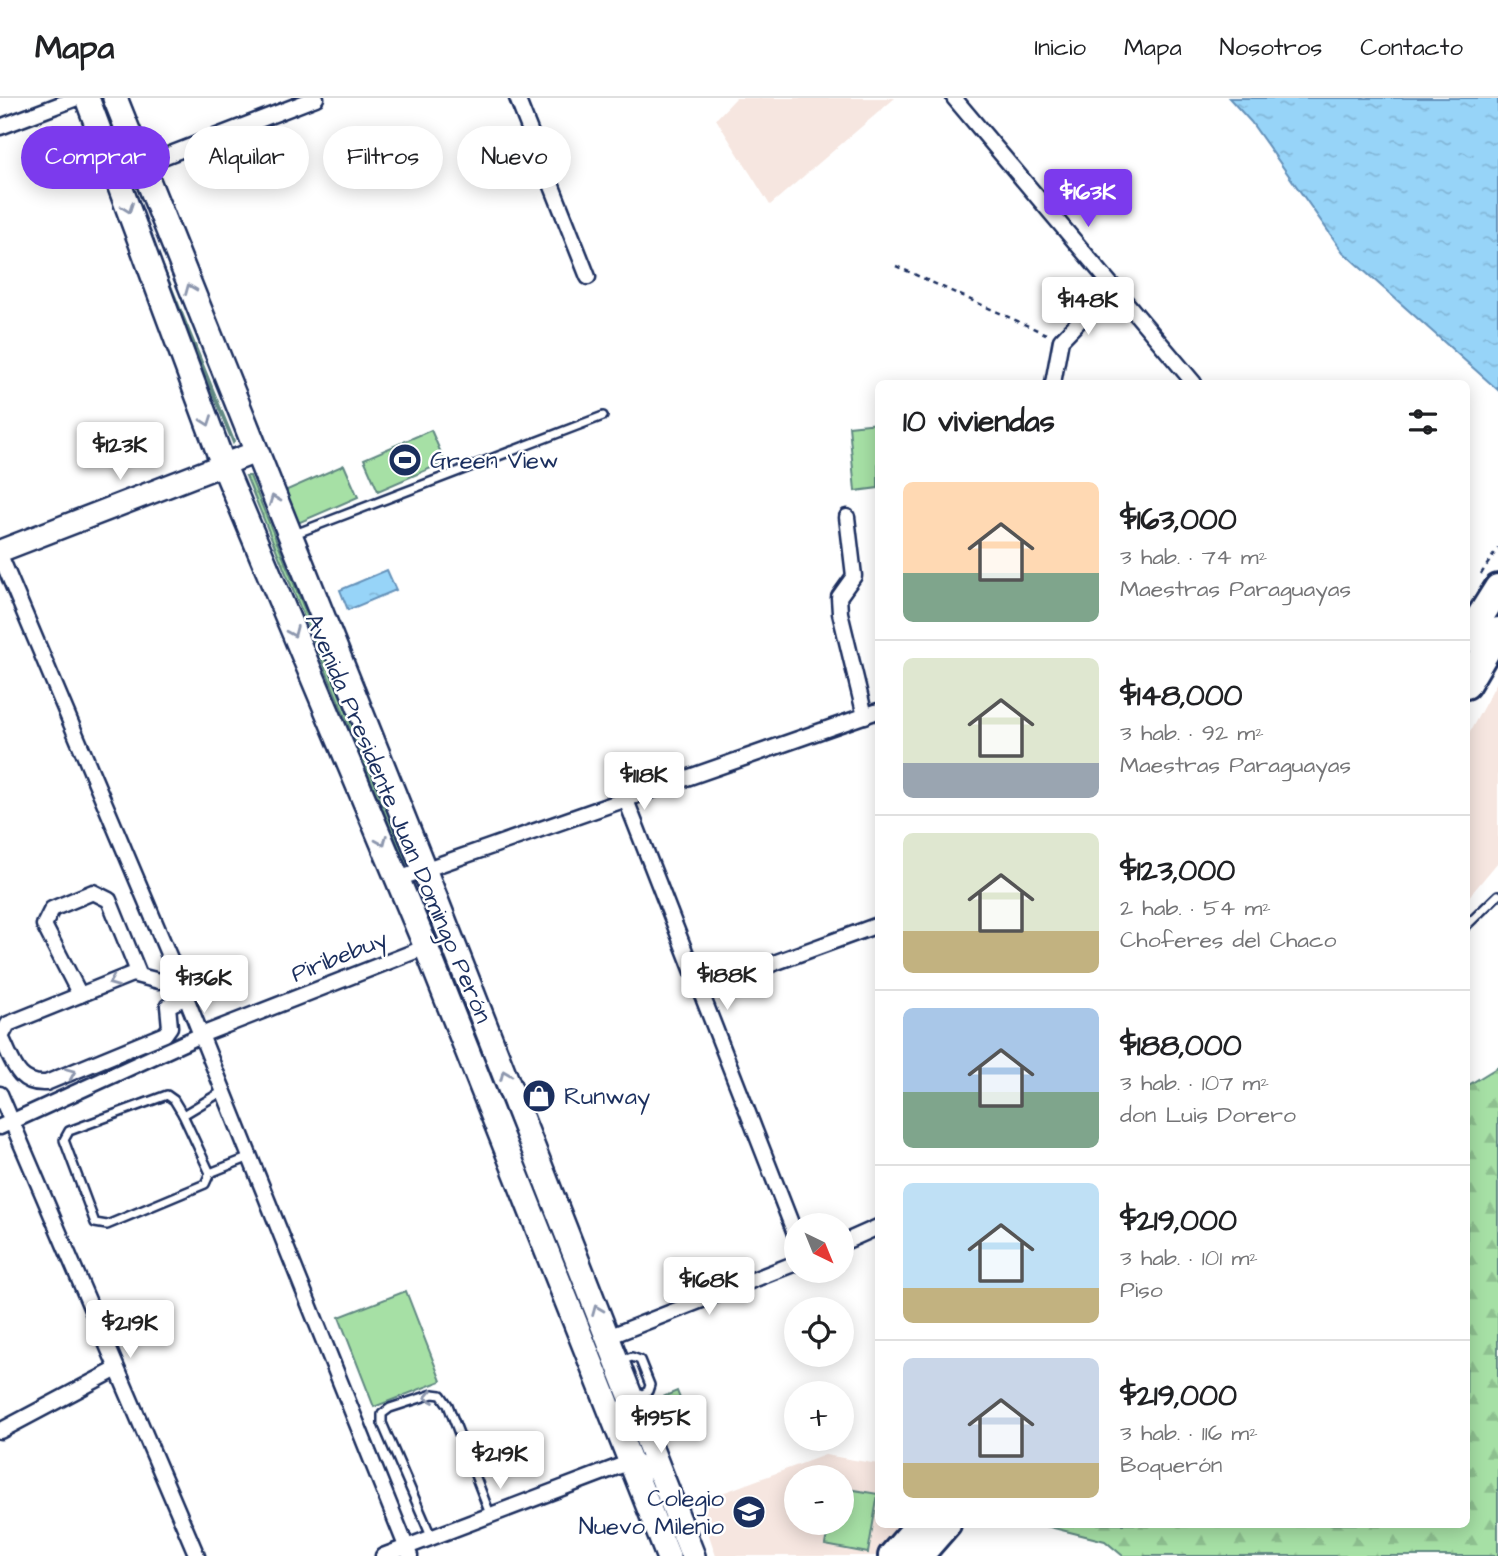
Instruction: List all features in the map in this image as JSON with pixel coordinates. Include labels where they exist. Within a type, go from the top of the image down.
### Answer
[{"type":"highway","points":[[1470,633],[1498,588]]},
{"type":"highway","points":[[1470,678],[1498,631]]},
{"type":"highway","points":[[892,1556],[916,1528]]},
{"type":"highway","points":[[919,1556],[944,1528]]},
{"type":"main road","name":"Avenida Presidente Juan Domingo Perón","points":[[88,98],[98,126]]},
{"type":"main road","name":"Avenida Presidente Juan Domingo Perón","points":[[115,98],[126,126]]},
{"type":"main road","name":"Avenida Presidente Juan Domingo Perón","points":[[122,189],[223,464],[426,947],[633,1461],[668,1556]]},
{"type":"main road","name":"Avenida Presidente Juan Domingo Perón","points":[[151,189],[424,869],[693,1556]]},
{"type":"main road","points":[[0,553],[256,452]]},
{"type":"street","points":[[0,127],[77,98]]},
{"type":"street","points":[[170,154],[316,98]]},
{"type":"street","points":[[517,98],[588,277]]},
{"type":"street","points":[[954,98],[1191,380]]},
{"type":"street","points":[[1054,380],[1061,340],[1113,286]]},
{"type":"street","points":[[398,879],[872,713],[839,605],[839,597],[854,576],[847,517]]},
{"type":"street","points":[[0,553],[186,997],[408,1551]]},
{"type":"street","points":[[626,800],[787,1213]]},
{"type":"street","points":[[80,995],[44,925],[52,909],[93,892],[109,900],[139,974]]},
{"type":"street","points":[[700,990],[875,926]]},
{"type":"street","name":"Piribebuy","points":[[5,1124],[201,1035],[426,947]]},
{"type":"street","points":[[156,981],[168,1006],[170,1027],[165,1034],[46,1083],[32,1084],[22,1079],[1,1037],[8,1024],[132,974],[156,981],[177,975]]},
{"type":"street","points":[[168,1006],[186,997]]},
{"type":"street","points":[[0,1094],[5,1124],[197,1556]]},
{"type":"street","points":[[854,1238],[875,1228]]},
{"type":"street","points":[[608,1338],[784,1268]]},
{"type":"street","points":[[0,1431],[115,1370]]},
{"type":"street","points":[[383,1556],[408,1551],[431,1536],[633,1461],[649,1468],[667,1486]]},
{"type":"lane","points":[[288,536],[603,416]]},
{"type":"lane","points":[[1470,922],[1498,894]]},
{"type":"lane","points":[[183,1115],[224,1091]]},
{"type":"lane","points":[[210,1172],[183,1115],[174,1100],[167,1095],[69,1131],[65,1136],[95,1223],[107,1225],[205,1184],[210,1172],[250,1157]]},
{"type":"lane","points":[[431,1536],[382,1423],[382,1414],[390,1408],[433,1394],[441,1395],[490,1514]]},
{"type":"path","points":[[896,266],[1061,340]]},
{"type":"shaded area","points":[[736,98],[895,98],[770,205],[716,119]]},
{"type":"shaded area","points":[[1498,680],[1498,862],[1470,895],[1470,731]]},
{"type":"shaded area","name":"Colegio Nuevo Milenio","points":[[825,1455],[875,1463],[875,1528],[902,1528],[878,1556],[716,1556],[698,1502],[784,1470],[784,1535],[854,1535],[854,1465],[798,1465]]},
{"type":"green space","points":[[139,207],[234,441],[233,443],[137,209]]},
{"type":"green space","points":[[875,423],[875,488],[855,491],[849,426]]},
{"type":"green space","name":"Green View","points":[[431,430],[445,462],[378,491],[364,459]]},
{"type":"green space","points":[[344,465],[358,497],[291,526],[278,494]]},
{"type":"green space","points":[[246,476],[250,476],[408,862],[406,865]]},
{"type":"green space","points":[[429,911],[686,1556],[678,1556],[649,1475],[426,913]]},
{"type":"green space","points":[[1498,1067],[1498,1556],[1123,1556],[1105,1541],[1054,1528],[1470,1528],[1470,1084]]},
{"type":"green space","points":[[406,1291],[441,1381],[374,1407],[339,1317]]},
{"type":"green space","points":[[677,1391],[689,1421],[665,1430],[653,1401]]},
{"type":"green space","points":[[854,1490],[875,1494],[875,1512],[868,1553],[825,1545],[827,1535],[854,1535]]},
{"type":"water","points":[[1229,98],[1498,98],[1498,390],[1343,252],[1251,122]]},
{"type":"water","points":[[387,570],[396,590],[348,610],[340,590]]},
{"type":"place","name":"Green View","points":[[405,460]]},
{"type":"place","name":"Runway","points":[[539,1096]]},
{"type":"place","name":"Colegio Nuevo Milenio","points":[[749,1512]]}]
